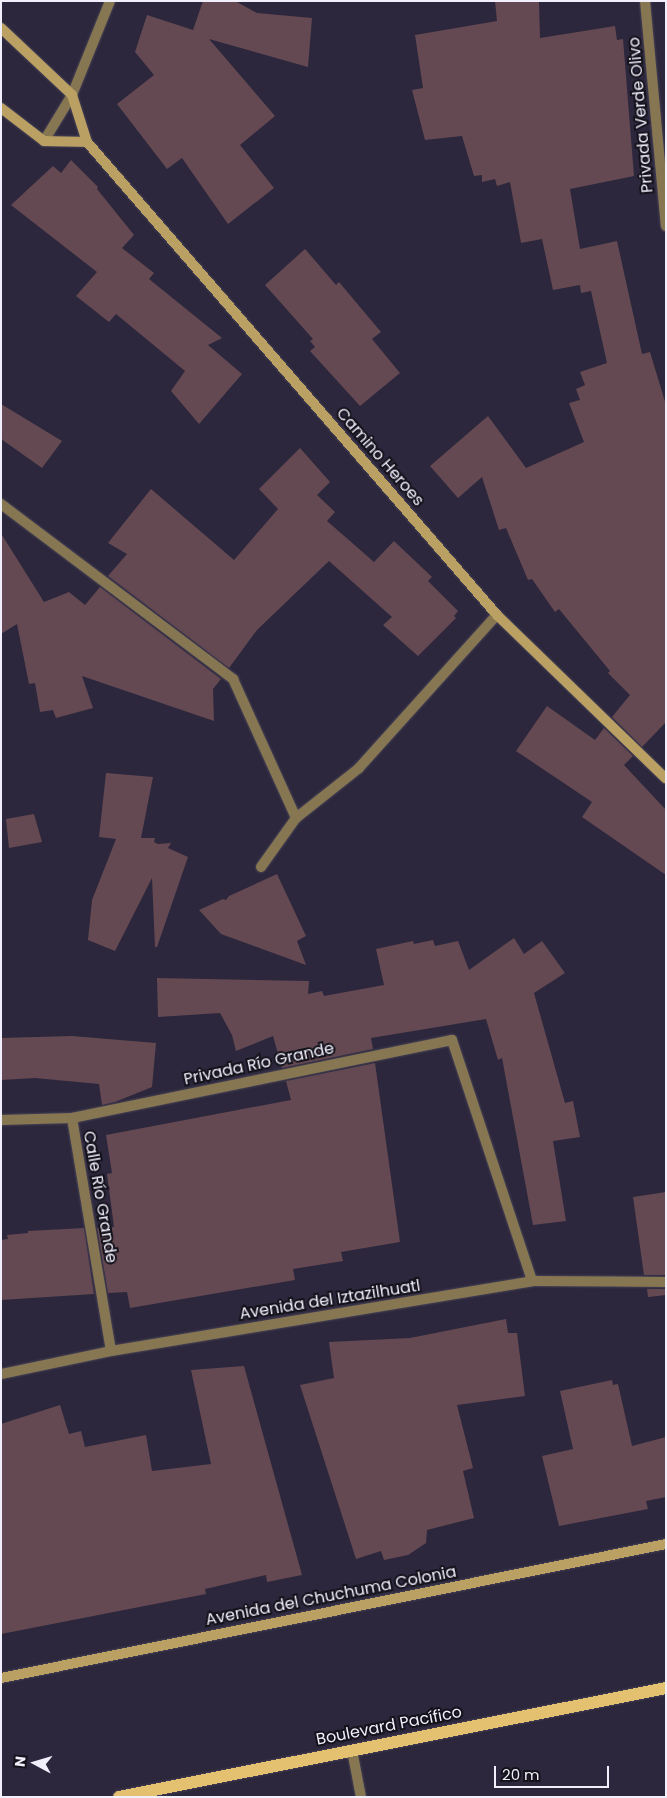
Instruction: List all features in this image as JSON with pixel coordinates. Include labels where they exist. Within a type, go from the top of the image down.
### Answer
[{"type":"main road","name":"Boulevard Pacífico","points":[[119,1797],[666,1688]]},
{"type":"street","points":[[44,141],[72,95],[110,1]]},
{"type":"street","name":"Privada Verde Olivo","points":[[645,1],[666,226]]},
{"type":"street","points":[[1,28],[72,95]]},
{"type":"street","name":"Camino Heroes","points":[[72,95],[87,142],[497,615],[666,779]]},
{"type":"street","points":[[1,108],[44,141],[87,142]]},
{"type":"street","points":[[1,504],[233,679],[296,818]]},
{"type":"street","points":[[261,866],[296,818],[359,768],[497,615]]},
{"type":"street","name":"Privada Río Grande","points":[[72,1118],[452,1040],[532,1281]]},
{"type":"street","name":"Calle Río Grande","points":[[1,1120],[72,1118],[111,1351]]},
{"type":"street","name":"Avenida del Iztazilhuatl","points":[[1,1374],[111,1351],[532,1281],[666,1282]]},
{"type":"street","name":"Avenida del Chuchuma Colonia","points":[[1,1678],[666,1544]]},
{"type":"street","points":[[352,1750],[361,1797]]},
{"type":"building","points":[[203,1],[235,1],[257,13],[312,18],[308,67],[209,39],[275,116],[240,145],[274,188],[228,224],[182,158],[167,169],[117,104],[154,75],[135,52],[147,15],[193,30]]},
{"type":"building","points":[[495,1],[539,1],[540,38],[615,26],[617,40],[623,39],[634,176],[570,189],[580,249],[617,241],[642,354],[650,352],[666,405],[666,722],[642,747],[612,717],[630,695],[608,673],[610,671],[559,609],[555,612],[532,579],[528,580],[506,528],[499,530],[482,477],[458,498],[430,466],[488,416],[526,468],[584,442],[569,403],[580,400],[576,389],[585,385],[580,372],[607,363],[591,291],[581,293],[580,285],[553,290],[542,239],[521,243],[510,182],[497,186],[495,179],[482,182],[482,175],[474,176],[462,136],[425,140],[412,90],[423,88],[415,35],[497,21]]},
{"type":"building","points":[[71,160],[98,187],[97,189],[134,235],[122,248],[154,273],[149,279],[222,338],[208,345],[242,374],[199,424],[171,391],[185,371],[116,314],[109,322],[76,296],[97,272],[11,205],[53,166],[61,173]]},
{"type":"building","points":[[305,249],[336,285],[339,282],[381,332],[372,339],[400,373],[360,406],[310,351],[315,347],[310,341],[313,339],[265,285]]},
{"type":"building","points":[[1,404],[62,441],[42,468],[1,439]]},
{"type":"building","points":[[300,448],[330,482],[317,495],[335,512],[327,521],[374,562],[394,541],[432,577],[428,581],[458,611],[454,616],[456,618],[418,656],[383,625],[392,617],[329,561],[257,630],[229,668],[108,576],[127,554],[108,543],[151,489],[234,560],[278,509],[259,489]]},
{"type":"building","points":[[2,535],[44,602],[69,592],[85,605],[100,587],[221,679],[213,689],[214,721],[82,676],[93,708],[56,718],[53,710],[40,712],[35,683],[29,684],[17,624],[1,634]]},
{"type":"building","points":[[547,706],[595,740],[604,728],[633,756],[624,765],[666,810],[666,875],[582,817],[592,802],[516,751]]},
{"type":"building","points":[[106,773],[153,777],[141,838],[155,838],[154,842],[158,844],[171,843],[168,848],[188,857],[157,947],[155,947],[152,878],[115,951],[88,940],[92,900],[116,839],[99,837]]},
{"type":"building","points":[[34,814],[42,842],[9,848],[6,819]]},
{"type":"building","points":[[277,874],[306,936],[297,941],[306,965],[221,934],[199,910],[223,899],[226,900],[229,896]]},
{"type":"building","points":[[514,938],[524,954],[542,941],[565,973],[534,993],[565,1103],[573,1101],[580,1137],[553,1141],[566,1221],[533,1225],[502,1058],[498,1060],[486,1019],[371,1038],[373,1049],[282,1068],[273,1036],[236,1051],[232,1035],[220,1013],[158,1017],[157,978],[309,981],[308,994],[322,991],[324,996],[384,985],[376,949],[413,941],[414,944],[433,940],[435,946],[458,941],[469,970]]},
{"type":"building","points":[[72,1036],[156,1043],[152,1087],[115,1102],[102,1105],[99,1084],[35,1078],[1,1080],[1,1038]]},
{"type":"building","points":[[375,1063],[400,1242],[341,1252],[343,1261],[293,1269],[295,1280],[130,1308],[127,1292],[108,1293],[97,1228],[114,1227],[107,1174],[112,1173],[106,1135],[291,1100],[286,1081]]},
{"type":"building","points":[[666,1192],[666,1275],[644,1275],[633,1197]]},
{"type":"building","points":[[84,1228],[94,1294],[1,1300],[1,1240],[8,1239],[7,1235],[28,1233],[28,1231]]},
{"type":"building","points":[[647,1289],[666,1289],[666,1295],[648,1297]]},
{"type":"building","points":[[506,1319],[508,1333],[517,1333],[525,1396],[457,1405],[473,1468],[463,1471],[474,1518],[427,1530],[426,1543],[408,1555],[384,1560],[381,1551],[356,1559],[300,1385],[334,1378],[329,1342],[410,1338]]},
{"type":"building","points":[[244,1366],[302,1575],[267,1582],[266,1575],[205,1589],[206,1594],[1,1634],[1,1424],[60,1405],[69,1434],[81,1431],[85,1447],[146,1435],[152,1471],[211,1464],[191,1370]]},
{"type":"building","points":[[612,1380],[613,1385],[618,1384],[632,1446],[666,1437],[666,1497],[646,1501],[648,1509],[559,1526],[542,1456],[573,1449],[560,1391]]}]
